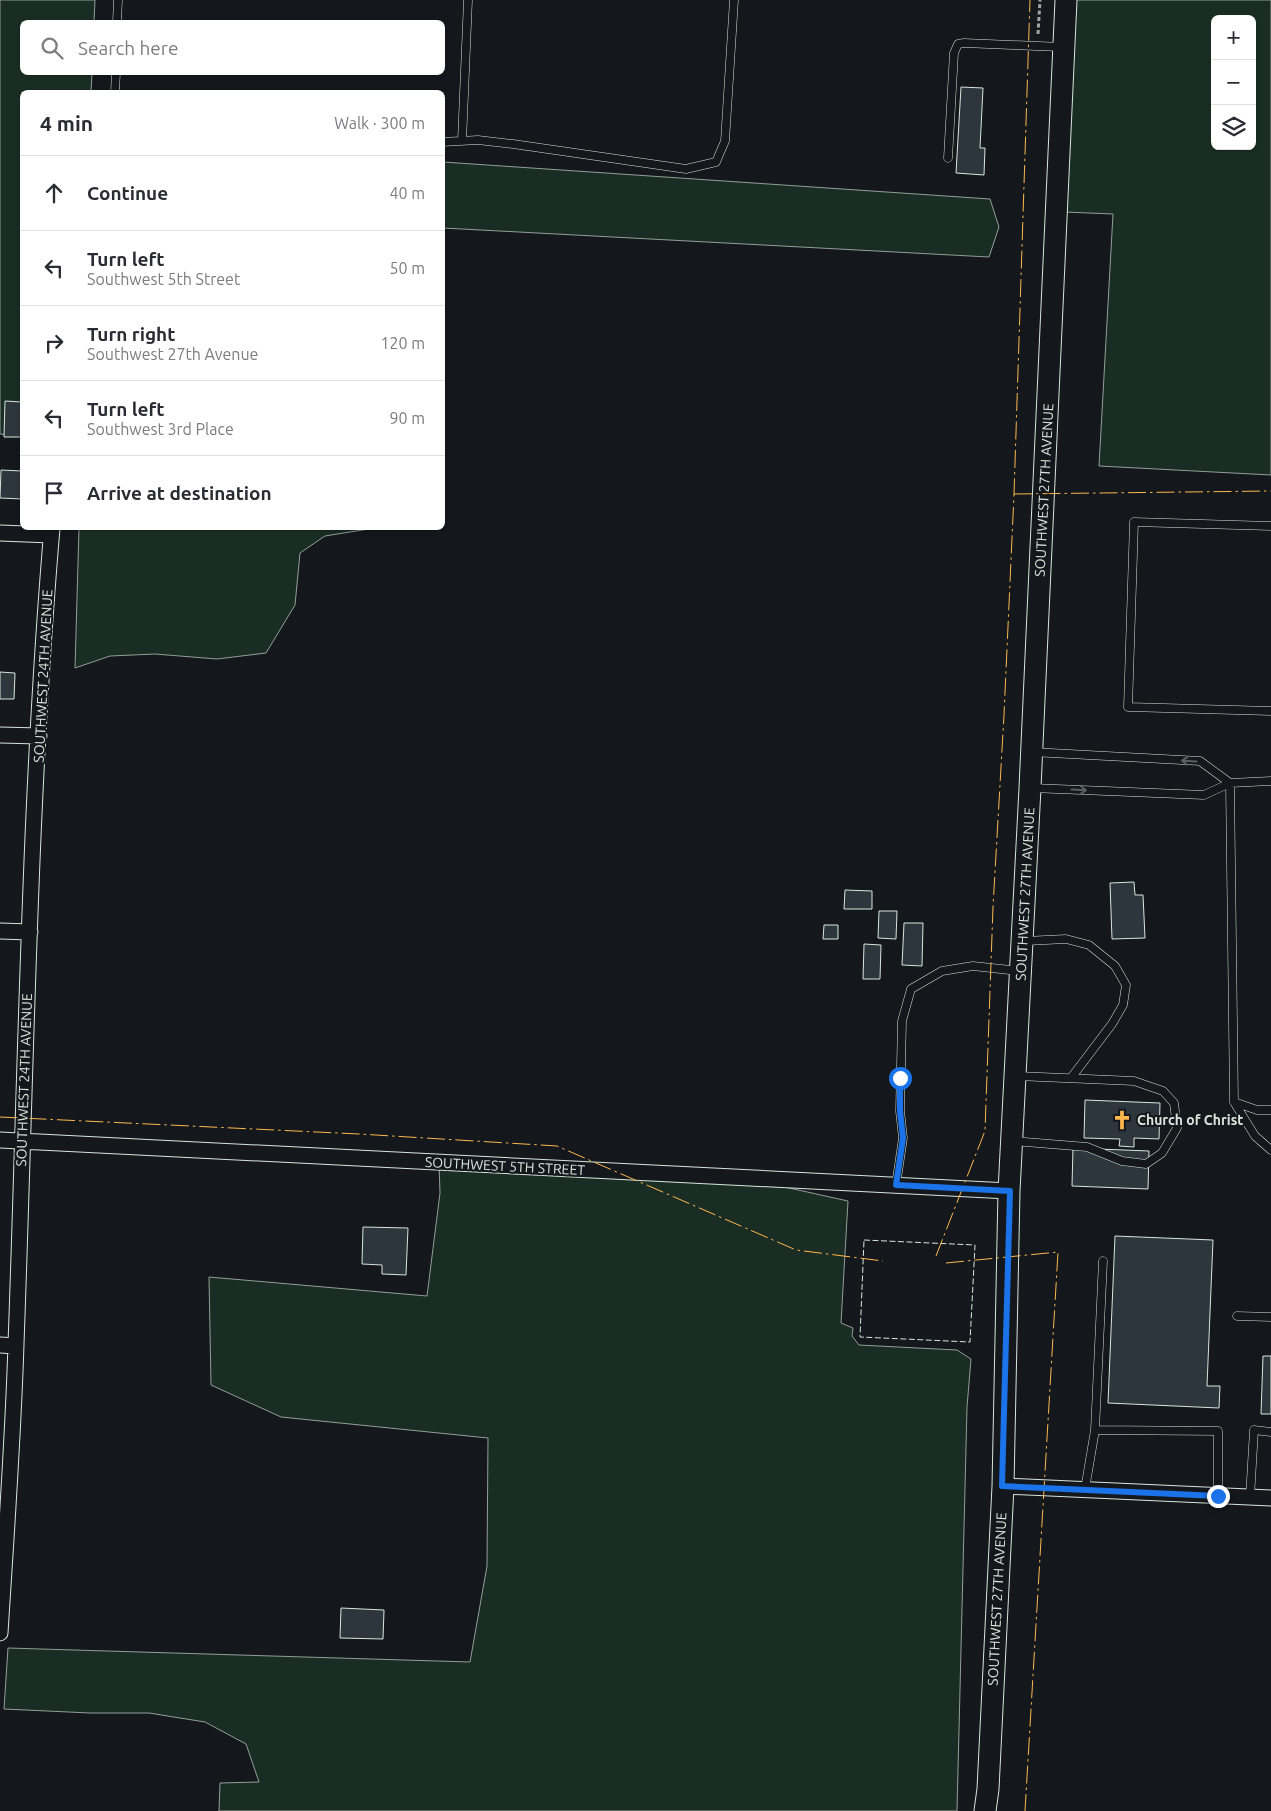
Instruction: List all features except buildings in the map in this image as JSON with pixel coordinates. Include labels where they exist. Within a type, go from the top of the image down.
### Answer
[{"type":"main road","name":"SOUTHWEST 27TH AVENUE","points":[[985,1811],[988,1789],[1002,1486],[1012,1140],[1032,752],[1066,0]]},
{"type":"main road","name":"SOUTHWEST 27TH AVENUE","points":[[988,1789],[989,1811]]},
{"type":"street","points":[[0,533],[51,531]]},
{"type":"street","name":"SOUTHWEST 24TH AVENUE","points":[[0,1633],[3,1546],[16,1346],[38,736],[51,531]]},
{"type":"street","points":[[0,735],[38,736]]},
{"type":"street","points":[[0,931],[30,932]]},
{"type":"street","name":"SOUTHWEST 5TH STREET","points":[[0,1140],[1010,1191]]},
{"type":"street","points":[[0,1345],[16,1346]]},
{"type":"street","points":[[1002,1486],[1271,1498]]},
{"type":"lane","points":[[117,20],[118,0]]},
{"type":"lane","points":[[462,141],[468,0]]},
{"type":"lane","points":[[445,142],[478,140],[686,169],[716,162],[726,141],[734,0]]},
{"type":"lane","points":[[948,158],[954,53],[958,44],[1064,47]]},
{"type":"lane","points":[[115,90],[116,75]]},
{"type":"lane","points":[[1271,526],[1134,522],[1128,707],[1271,711]]},
{"type":"lane","points":[[1032,752],[1200,761],[1230,783]]},
{"type":"lane","points":[[1030,788],[1204,796],[1230,783],[1271,781]]},
{"type":"lane","points":[[1230,783],[1234,1102],[1255,1136],[1271,1150]]},
{"type":"lane","points":[[1023,941],[1066,939],[1088,945],[1115,966],[1126,985],[1123,1004],[1112,1024],[1071,1078]]},
{"type":"lane","points":[[896,1185],[903,1138],[900,1111],[902,1021],[911,989],[942,971],[957,968],[972,966],[1021,971]]},
{"type":"lane","points":[[1012,1140],[1087,1147],[1122,1161],[1146,1164],[1162,1153],[1178,1128],[1174,1103],[1163,1091],[1134,1081],[1015,1076]]},
{"type":"lane","points":[[1234,1102],[1258,1110],[1271,1110]]},
{"type":"lane","points":[[1085,1489],[1095,1430],[1103,1261]]},
{"type":"lane","points":[[1237,1316],[1271,1318]]},
{"type":"lane","points":[[1095,1430],[1218,1431],[1218,1496]]},
{"type":"lane","points":[[1250,1497],[1254,1430],[1271,1432]]},
{"type":"path","points":[[1038,34],[1040,0]]},
{"type":"green space","points":[[0,0],[95,0],[94,20],[20,20],[20,75],[92,75],[91,90],[20,90],[20,436],[0,434]]},
{"type":"green space","points":[[1074,0],[1271,0],[1271,475],[1099,466],[1113,214],[1065,212]]},
{"type":"green space","points":[[445,162],[990,199],[999,227],[989,257],[445,228]]},
{"type":"green space","points":[[79,530],[362,530],[325,536],[300,553],[295,605],[266,653],[217,659],[155,654],[110,656],[75,668]]},
{"type":"green space","points":[[439,1164],[753,1180],[848,1201],[841,1323],[853,1328],[852,1336],[859,1345],[957,1350],[971,1359],[967,1407],[957,1811],[219,1811],[220,1783],[259,1782],[246,1744],[205,1722],[149,1713],[90,1713],[4,1709],[8,1648],[470,1662],[487,1566],[488,1438],[281,1417],[211,1385],[209,1277],[427,1296],[440,1193]]},
{"type":"fence","points":[[864,1240],[975,1245],[970,1342],[860,1337],[864,1240]]},
{"type":"power","points":[[936,1256],[985,1131],[993,907],[1014,494],[1030,0]]},
{"type":"power","points":[[1014,494],[1271,491]]},
{"type":"power","points":[[0,1117],[359,1134],[557,1146],[796,1250],[883,1261]]},
{"type":"power","points":[[946,1263],[1058,1252],[1025,1811]]},
{"type":"place","name":"Church of Christ","points":[[1122,1120]]},
{"type":"route","points":[[900,1078],[900,1111],[903,1138],[896,1185],[1010,1191],[1002,1486],[1218,1496]]}]
